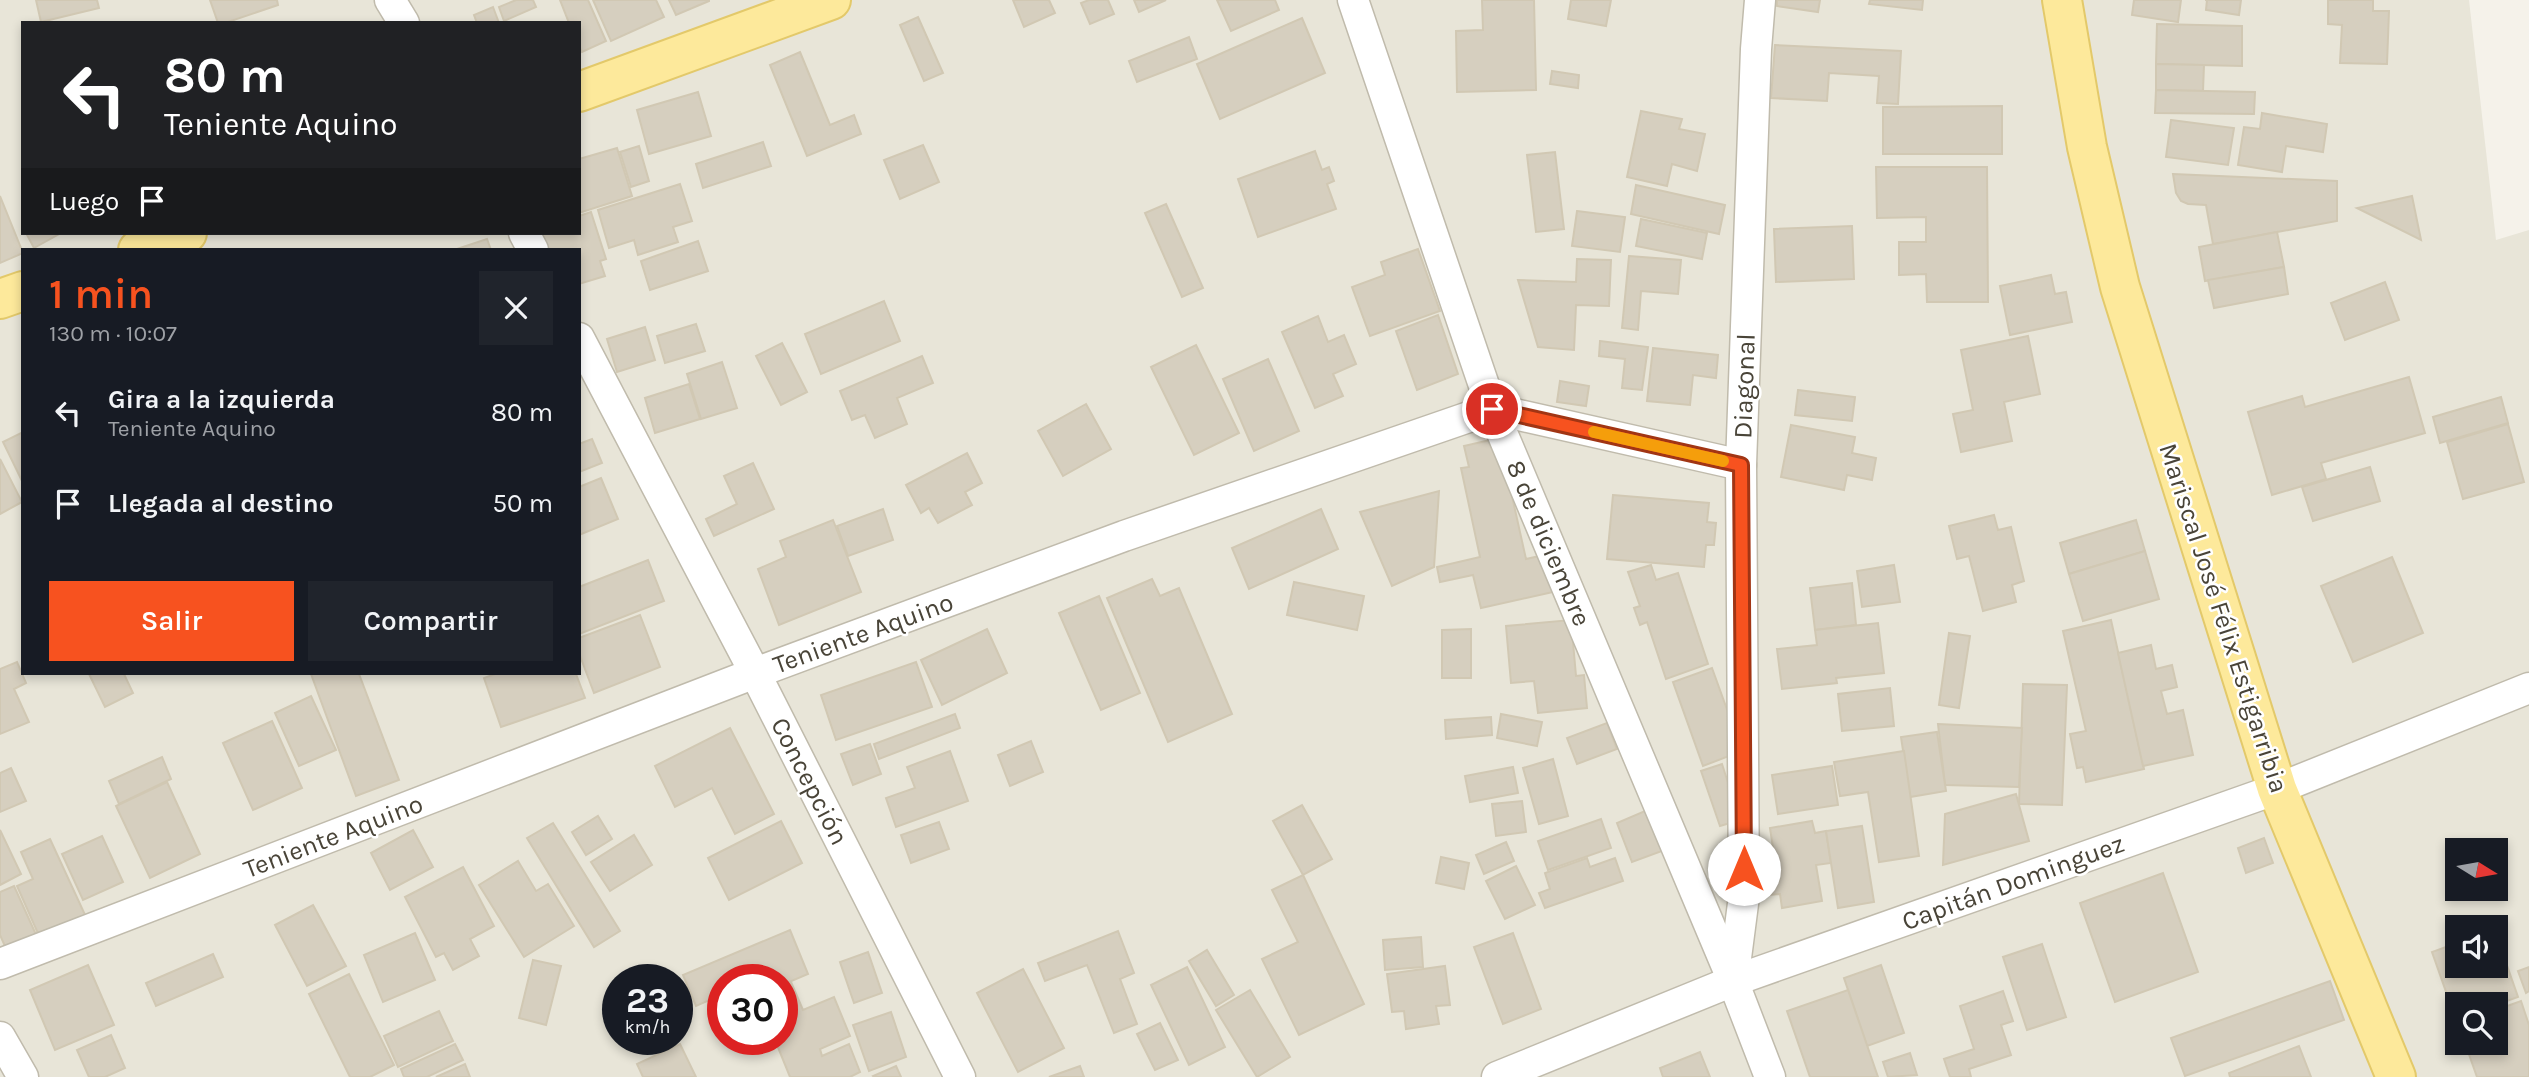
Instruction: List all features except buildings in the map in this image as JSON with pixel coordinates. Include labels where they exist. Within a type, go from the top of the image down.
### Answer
[{"type":"main road","points":[[581,91],[831,0]]},
{"type":"main road","name":"Mariscal José Félix Estigarribia","points":[[2062,0],[2087,147],[2120,287],[2277,789],[2396,1077]]},
{"type":"main road","points":[[144,248],[181,235]]},
{"type":"main road","points":[[0,299],[21,292]]},
{"type":"street","points":[[390,0],[403,21]]},
{"type":"street","name":"8 de diciembre","points":[[1353,0],[1492,409],[1733,981],[1770,1077]]},
{"type":"street","name":"Diagonal","points":[[1733,981],[1744,896],[1741,465],[1760,0]]},
{"type":"street","name":"Concepción","points":[[581,342],[755,673],[960,1077]]},
{"type":"street","points":[[1492,409],[1741,465]]},
{"type":"street","name":"Teniente Aquino","points":[[0,964],[755,673],[1124,536],[1492,409]]},
{"type":"street","name":"Capitán Dominguez","points":[[1497,1077],[1733,981],[2277,789],[2529,688]]},
{"type":"street","points":[[0,1037],[23,1077]]},
{"type":"shaded area","points":[[0,0],[2469,0],[2496,240],[2529,230],[2529,1077],[0,1077]]},
{"type":"slow traffic","points":[[1594,432],[1723,461]]},
{"type":"route","points":[[1492,409],[1741,465],[1744,869]]}]
